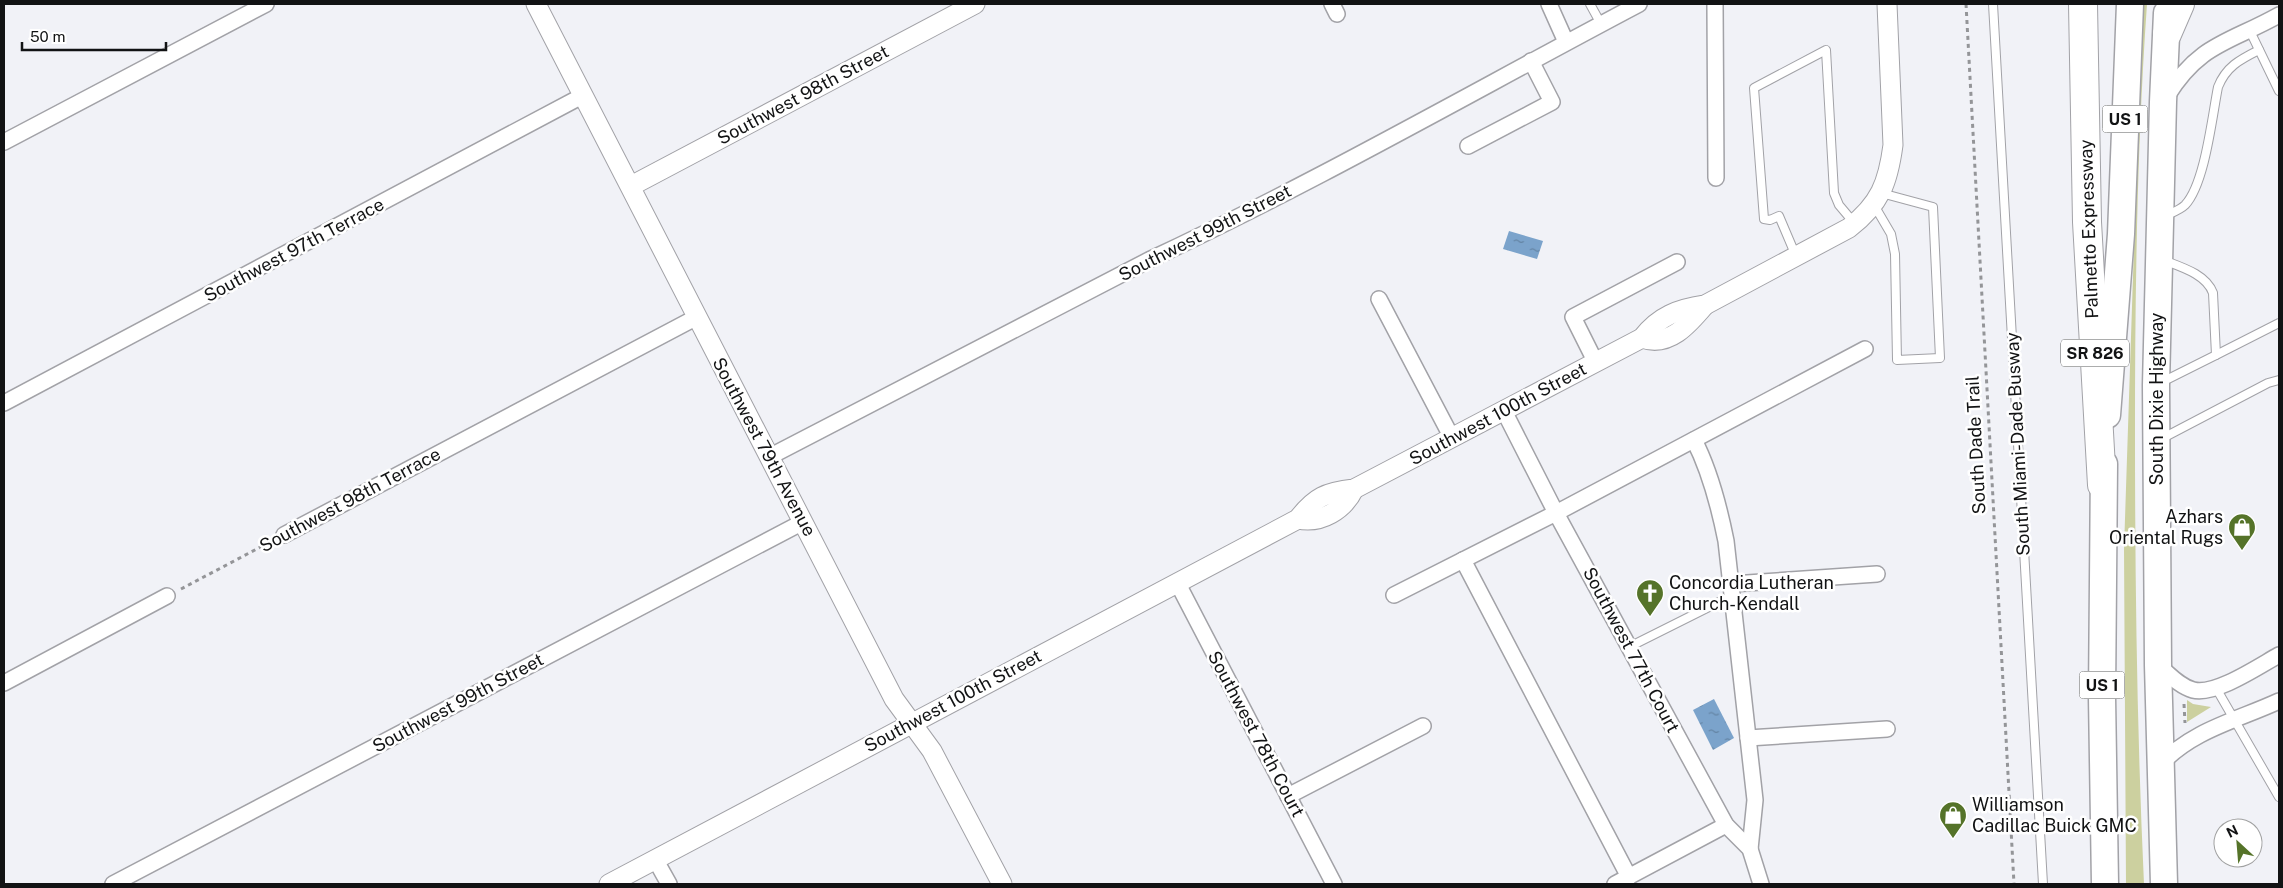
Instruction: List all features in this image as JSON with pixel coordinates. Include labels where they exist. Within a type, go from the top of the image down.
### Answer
[{"type":"highway","name":"Palmetto Expressway","points":[[2083,4],[2087,222],[2102,485]]},
{"type":"highway","name":"US 1","points":[[2105,884],[2102,697],[2102,485],[2121,234],[2130,4]]},
{"type":"highway","name":"South Dixie Highway","points":[[2164,884],[2158,665],[2156,385],[2163,102],[2168,4]]},
{"type":"highway","points":[[2167,34],[2180,4]]},
{"type":"street","points":[[4,142],[266,4]]},
{"type":"street","name":"Southwest 79th Avenue","points":[[536,4],[894,699],[932,751],[1002,884]]},
{"type":"street","name":"Southwest 98th Street","points":[[631,186],[975,4]]},
{"type":"street","points":[[1549,4],[1566,42]]},
{"type":"street","name":"Southwest 99th Street","points":[[769,457],[1132,269],[1280,196],[1639,4]]},
{"type":"street","points":[[1715,4],[1716,178]]},
{"type":"street","points":[[1878,199],[1888,173],[1893,145],[1887,4]]},
{"type":"street","points":[[2163,102],[2175,83],[2198,58],[2219,43],[2279,15]]},
{"type":"street","points":[[1468,146],[1552,102],[1531,61]]},
{"type":"street","name":"Southwest 97th Terrace","points":[[4,403],[584,95]]},
{"type":"street","name":"Southwest 100th Street","points":[[609,884],[1298,519],[1307,507],[1322,496],[1340,490],[1354,489],[1642,338],[1651,326],[1668,314],[1688,308],[1705,306],[1796,257],[1855,224],[1878,199]]},
{"type":"street","points":[[1596,362],[1573,317],[1678,262]]},
{"type":"street","points":[[1379,298],[1452,438]]},
{"type":"street","name":"Southwest 98th Terrace","points":[[284,535],[697,317]]},
{"type":"street","points":[[1394,596],[1556,513],[1865,349]]},
{"type":"street","name":"Southwest 77th Court","points":[[1504,411],[1556,513],[1726,825],[1750,849],[1761,884]]},
{"type":"street","points":[[1694,440],[1702,455],[1717,499],[1726,540],[1733,589],[1755,800],[1750,849]]},
{"type":"street","name":"Southwest 99th Street","points":[[114,884],[803,522]]},
{"type":"street","points":[[1463,560],[1629,877]]},
{"type":"street","points":[[1733,589],[1877,574]]},
{"type":"street","name":"Southwest 78th Court","points":[[1178,584],[1334,884]]},
{"type":"street","points":[[4,683],[167,596]]},
{"type":"street","points":[[2158,665],[2182,686],[2202,691],[2216,688],[2279,655]]},
{"type":"street","points":[[2160,765],[2172,752],[2219,724],[2279,700]]},
{"type":"street","points":[[1288,796],[1423,726]]},
{"type":"street","points":[[1748,738],[1887,729]]},
{"type":"street","points":[[1615,884],[1726,825]]},
{"type":"street","points":[[655,859],[669,884]]},
{"type":"lane","points":[[1590,4],[1601,24]]},
{"type":"lane","name":"South Miami-Dade Busway","points":[[1993,4],[2042,884]]},
{"type":"lane","points":[[2249,30],[2279,91]]},
{"type":"lane","points":[[1796,257],[1779,216],[1770,220],[1764,219],[1754,88],[1826,50],[1834,193],[1839,205],[1855,224]]},
{"type":"lane","points":[[2160,218],[2184,206],[2193,195],[2199,180],[2218,87],[2224,74],[2231,66],[2259,50]]},
{"type":"lane","points":[[1878,199],[1933,207],[1940,358],[1897,360],[1895,254],[1891,234],[1878,199]]},
{"type":"lane","points":[[2159,258],[2204,278],[2210,285],[2213,293],[2216,355]]},
{"type":"lane","points":[[2156,385],[2279,323]]},
{"type":"lane","points":[[2156,441],[2268,383],[2279,380]]},
{"type":"lane","points":[[1629,647],[1733,589]]},
{"type":"lane","points":[[2216,688],[2279,797]]},
{"type":"path","name":"South Dade Trail","points":[[1966,4],[2014,884]]},
{"type":"path","name":"Southwest 98th Terrace","points":[[167,596],[284,535]]},
{"type":"path","points":[[2183,698],[2185,723]]},
{"type":"green space","points":[[2142,4],[2147,4],[2137,218],[2135,489],[2138,715],[2144,884],[2126,884],[2124,549]]},
{"type":"green space","points":[[2187,700],[2193,704],[2211,707],[2187,722]]},
{"type":"water","points":[[1509,231],[1543,241],[1537,259],[1503,249]]},
{"type":"water","points":[[1714,699],[1734,738],[1713,750],[1693,710]]},
{"type":"place","name":"Azhars Oriental Rugs","points":[[2242,551]]},
{"type":"place","name":"Concordia Lutheran Church-Kendall","points":[[1650,617]]},
{"type":"place","name":"Williamson Cadillac Buick GMC","points":[[1953,839]]}]
